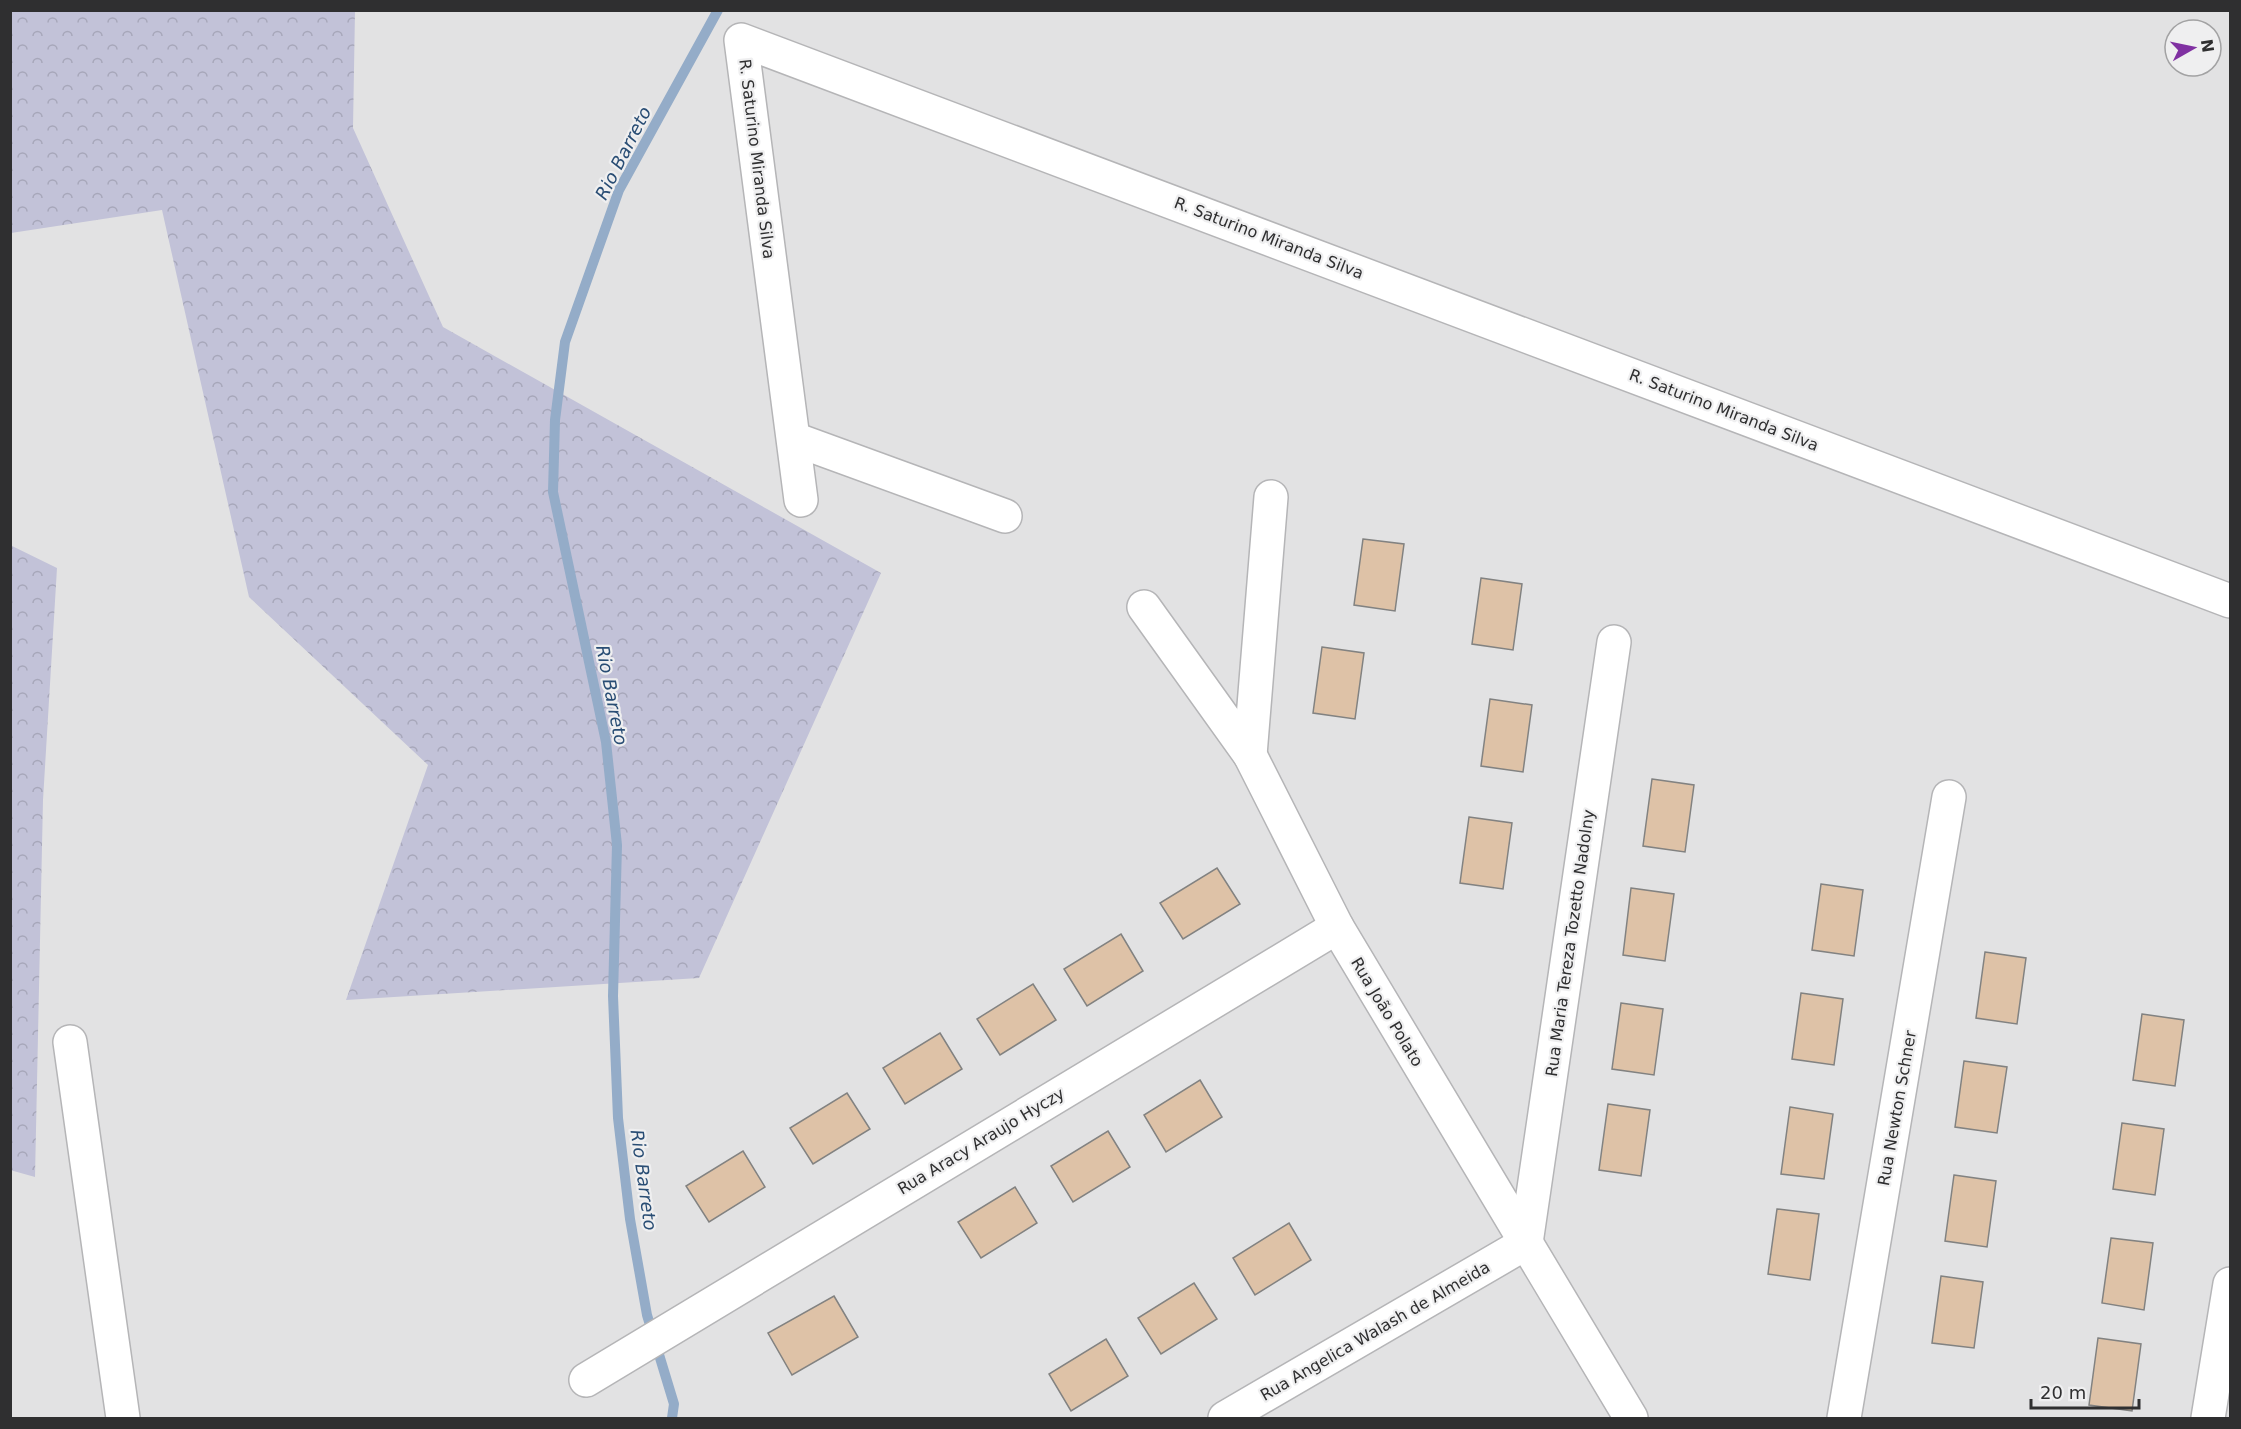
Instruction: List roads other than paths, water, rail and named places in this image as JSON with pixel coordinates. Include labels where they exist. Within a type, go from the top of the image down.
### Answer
[{"type":"street","name":"R. Saturino Miranda Silva","points":[[801,500],[741,40],[2230,601]]},
{"type":"street","points":[[794,439],[1005,516]]},
{"type":"street","points":[[1250,755],[1271,497]]},
{"type":"street","name":"Rua João Polato","points":[[1144,607],[1250,755],[1336,927],[1631,1419]]},
{"type":"street","name":"Rua Maria Tereza Tozetto Nadolny","points":[[1526,1243],[1614,642]]},
{"type":"street","name":"Rua Newton Schner","points":[[1844,1419],[1949,797]]},
{"type":"street","name":"Rua Aracy Araujo Hyczy","points":[[586,1380],[1336,927]]},
{"type":"street","points":[[70,1042],[123,1419]]},
{"type":"street","name":"Rua Angelica Walash de Almeida","points":[[1225,1419],[1526,1243]]},
{"type":"street","points":[[2208,1419],[2230,1284]]},
{"type":"waterway","name":"Rio Barreto","points":[[672,1418],[674,1404],[647,1315],[630,1219],[618,1118],[613,996],[617,845],[606,742],[553,492],[555,420],[565,342],[619,190],[718,10]]}]
